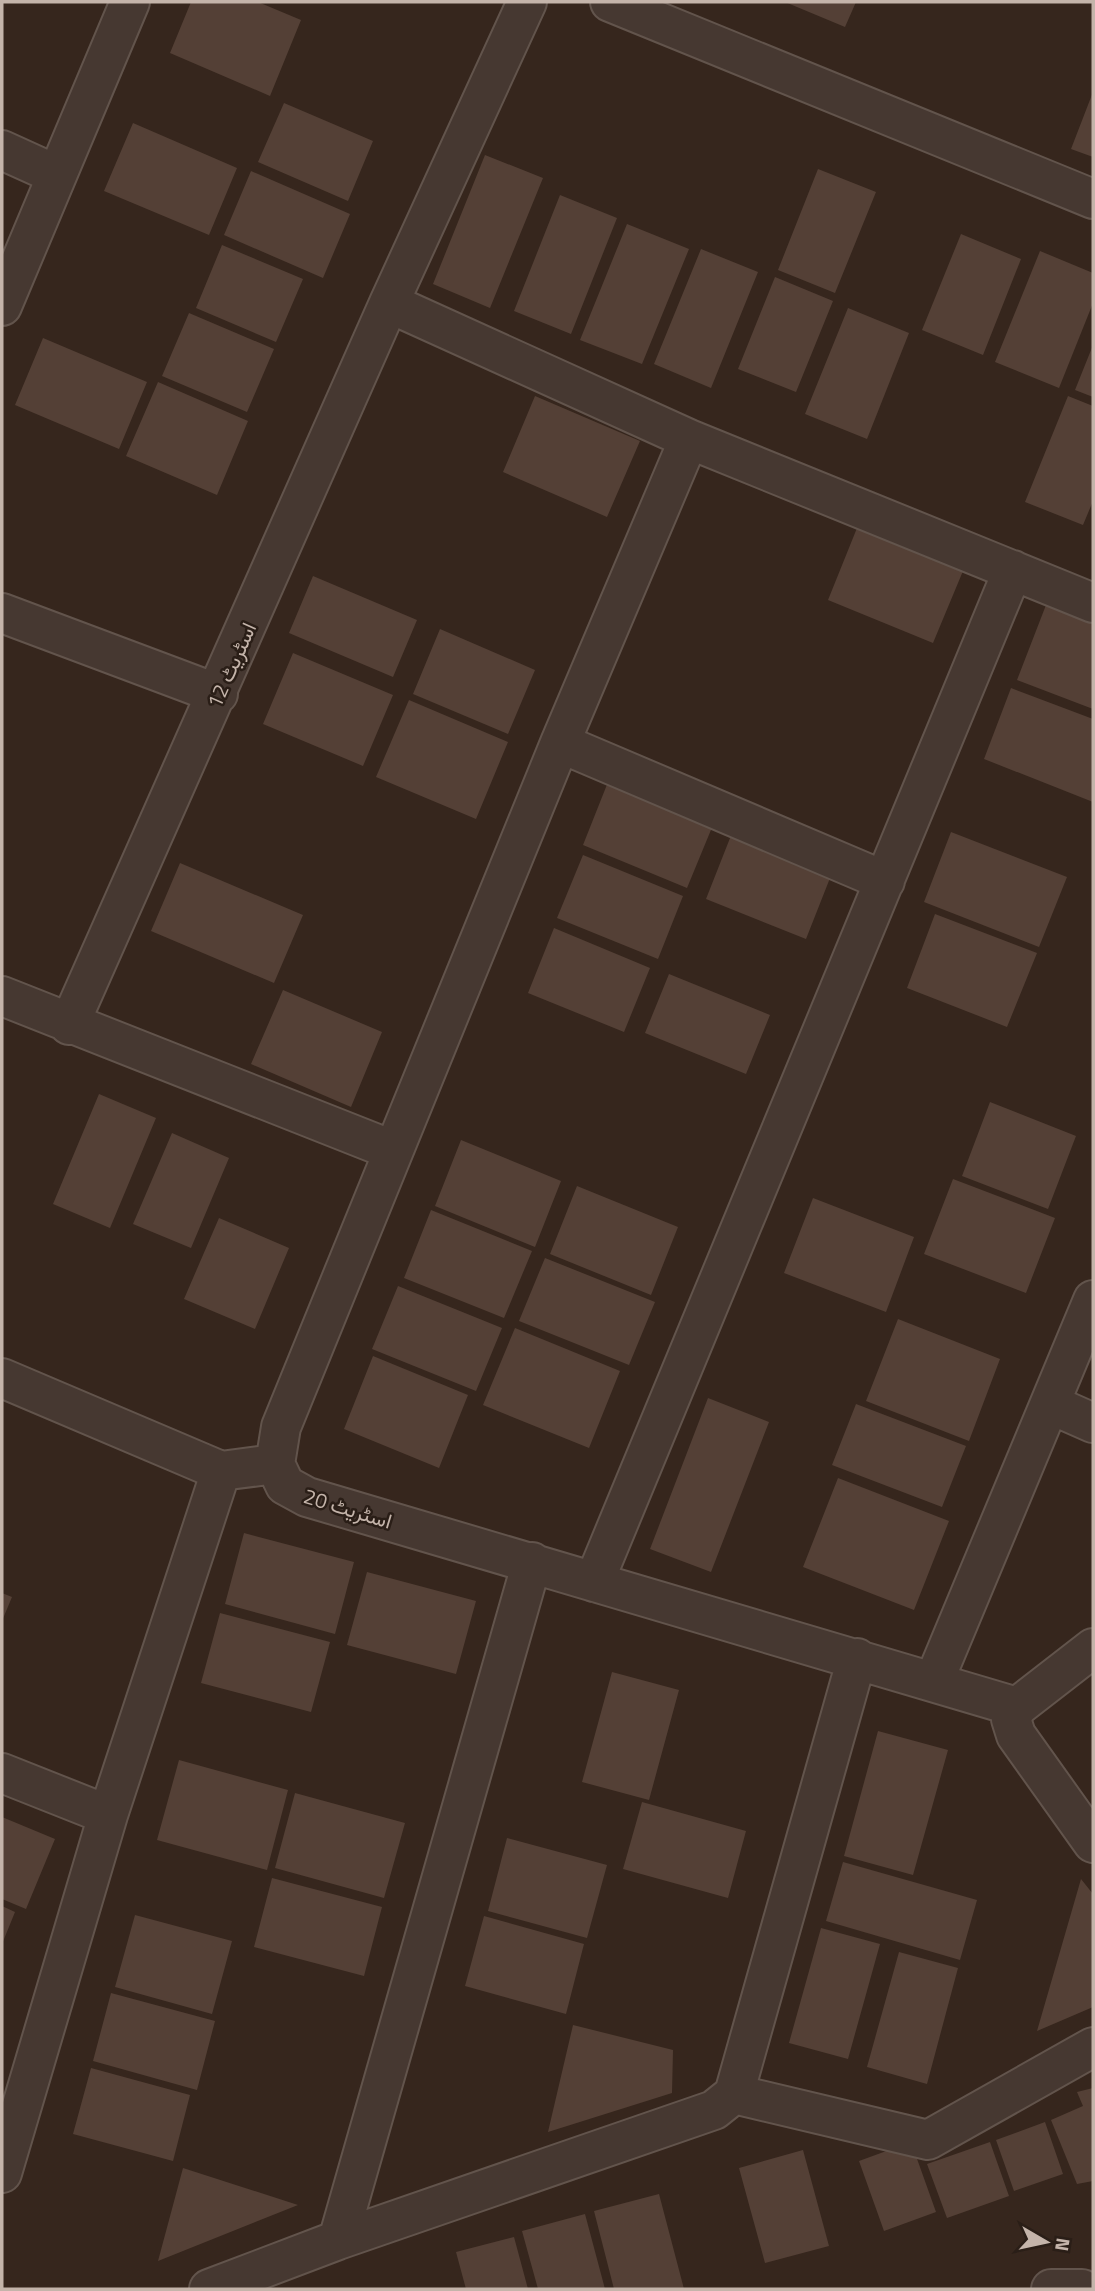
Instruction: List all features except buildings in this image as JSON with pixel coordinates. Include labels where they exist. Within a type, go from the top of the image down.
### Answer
[{"type":"street","points":[[2,306],[130,2]]},
{"type":"street","name":"اسٹریٹ 12","points":[[69,1025],[389,303],[527,2]]},
{"type":"street","points":[[610,2],[1093,199]]},
{"type":"street","points":[[2,150],[57,175]]},
{"type":"street","points":[[389,303],[689,439],[1093,603]]},
{"type":"street","points":[[2,1378],[220,1471],[275,1464],[281,1427],[392,1150],[689,439]]},
{"type":"street","points":[[594,1582],[1013,570]]},
{"type":"street","points":[[2,613],[218,694]]},
{"type":"street","points":[[560,743],[885,881]]},
{"type":"street","points":[[2,996],[69,1025],[392,1150]]},
{"type":"street","points":[[934,1681],[1093,1300]]},
{"type":"street","points":[[1050,1404],[1093,1423]]},
{"type":"street","name":"اسٹریٹ 20","points":[[275,1464],[285,1485],[295,1493],[1017,1707]]},
{"type":"street","points":[[2,2173],[108,1815],[220,1471]]},
{"type":"street","points":[[338,2240],[532,1562]]},
{"type":"street","points":[[1093,1648],[1017,1707],[1011,1720],[1016,1735],[1093,1843]]},
{"type":"street","points":[[209,2289],[338,2240],[714,2110],[734,2095],[857,1658]]},
{"type":"street","points":[[2,1773],[108,1815]]},
{"type":"street","points":[[734,2095],[928,2140],[1093,2047]]},
{"type":"street","points":[[1051,2289],[1082,2289]]}]
